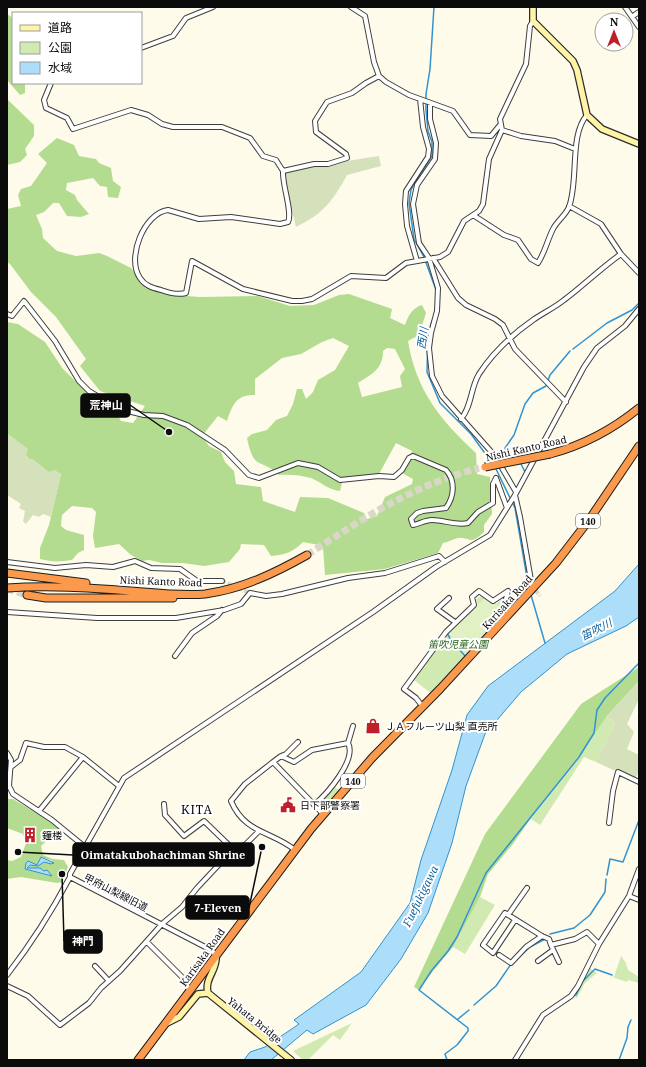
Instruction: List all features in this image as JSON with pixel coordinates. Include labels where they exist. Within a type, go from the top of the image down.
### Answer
[{"type":"highway","name":"Nishi Kanto Road","points":[[479,468],[567,450],[598,436],[639,408]]},
{"type":"highway","name":"Karisaka Road","points":[[138,1060],[295,850],[372,758],[423,707],[503,622],[531,588],[556,563],[585,526],[639,446]]},
{"type":"highway","name":"Nishi Kanto Road","points":[[7,588],[63,586],[182,594],[205,594],[233,588],[259,580],[307,555]]},
{"type":"highway","points":[[7,572],[182,594]]},
{"type":"highway","points":[[27,595],[46,598],[161,598],[205,594]]},
{"type":"main road","points":[[533,7],[533,21],[573,61],[577,70],[587,115],[602,129],[639,144]]},
{"type":"main road","points":[[165,1024],[179,1017],[196,996],[202,993],[210,994],[207,982],[216,964],[216,955]]},
{"type":"main road","name":"Yahata Bridge","points":[[210,994],[289,1059]]},
{"type":"street","points":[[142,48],[173,36],[186,18],[212,7]]},
{"type":"street","points":[[351,7],[365,16],[374,62],[379,76],[386,82],[409,95],[453,112],[470,134],[491,136],[500,125],[505,108],[526,64],[530,26],[533,21]]},
{"type":"street","points":[[634,18],[639,27]]},
{"type":"street","points":[[283,171],[314,164],[328,164],[347,158],[346,154],[316,132],[315,121],[326,102],[352,93],[379,76]]},
{"type":"street","points":[[51,84],[44,100],[46,108],[68,118],[73,129],[131,110],[148,114],[162,124],[173,127],[222,127],[250,138],[263,156],[276,160],[283,171],[282,180],[290,214],[288,222],[280,224],[231,217],[199,219],[168,210],[163,210],[157,214],[143,231],[135,250],[136,269],[140,278],[148,286],[180,294],[186,293],[192,261],[243,289],[302,301],[312,299],[351,276],[386,278],[397,268],[406,263],[440,257],[448,252],[464,221],[479,211],[483,204],[489,159],[502,130],[500,125]]},
{"type":"street","points":[[416,261],[407,226],[405,204],[406,191],[428,157],[429,149],[423,127],[420,99]]},
{"type":"street","points":[[430,103],[430,119],[436,143],[435,159],[417,185],[413,204],[419,243],[458,298],[466,305],[495,319],[503,325],[515,350],[566,402]]},
{"type":"street","points":[[473,215],[504,235],[518,240],[531,258],[538,263],[545,252],[553,229],[569,206],[574,180],[575,149],[581,122],[587,115]]},
{"type":"street","points":[[502,130],[521,136],[555,141],[575,149]]},
{"type":"street","points":[[569,206],[601,224],[621,254],[639,273]]},
{"type":"street","points":[[461,419],[468,411],[471,392],[479,375],[510,338],[531,321],[564,300],[576,289],[586,284],[602,267],[621,254]]},
{"type":"street","points":[[431,258],[438,288],[437,311],[431,333],[430,348],[432,376],[442,396],[461,419],[476,432],[495,456],[515,493],[531,588]]},
{"type":"street","points":[[7,314],[12,316],[24,301],[55,341],[79,381],[89,391],[119,409],[144,415],[163,416],[187,425],[225,450],[245,473],[254,477],[259,478],[275,473],[298,463],[318,467],[340,480],[379,476],[394,477],[402,470],[408,458],[413,456],[446,470],[453,489],[451,500],[446,508],[417,513],[411,519],[413,525],[431,520],[446,521],[456,524],[468,523],[478,512],[492,503],[492,484],[496,478],[507,508]]},
{"type":"street","name":"甲府山梨線旧道","points":[[216,955],[211,950],[70,877],[70,874],[118,786],[124,778],[444,562],[490,535],[507,508],[584,367],[597,348],[625,326],[639,309]]},
{"type":"street","points":[[7,612],[97,618],[152,619],[190,616],[222,610],[240,604],[250,593],[266,596],[282,594],[348,578],[386,572],[439,556],[444,562]]},
{"type":"street","points":[[7,562],[55,568],[86,566],[113,567],[135,561],[151,568],[180,569],[197,581],[222,581]]},
{"type":"street","points":[[423,707],[416,698],[404,689],[446,632],[474,605],[472,597],[479,591],[493,601],[508,591],[499,622],[503,622]]},
{"type":"street","points":[[449,598],[437,610],[455,622]]},
{"type":"street","points":[[175,656],[192,633],[217,616],[222,610]]},
{"type":"street","points":[[314,805],[326,795],[345,766],[349,757],[350,747],[348,743],[353,726]]},
{"type":"street","points":[[295,850],[288,845],[258,832],[234,807],[231,801],[245,784],[281,756],[286,754],[298,742]]},
{"type":"street","points":[[11,767],[20,760],[26,743],[44,747],[65,747],[83,757],[118,786]]},
{"type":"street","points":[[281,756],[294,762],[312,750],[348,743]]},
{"type":"street","points":[[7,753],[11,760],[10,790],[17,797],[39,811],[85,847]]},
{"type":"street","points":[[39,811],[83,757]]},
{"type":"street","points":[[273,762],[324,815]]},
{"type":"street","points":[[609,823],[613,791],[618,772],[639,782]]},
{"type":"street","points":[[164,804],[165,815],[184,836],[204,821],[235,851]]},
{"type":"street","points":[[7,986],[28,996],[60,1026],[89,1003],[162,924],[182,907],[197,888],[235,851],[246,844],[258,832]]},
{"type":"street","points":[[515,1060],[543,1015],[571,996],[578,986],[599,944],[629,896],[639,869]]},
{"type":"street","points":[[7,974],[31,943],[70,877]]},
{"type":"street","points":[[508,916],[527,888]]},
{"type":"street","points":[[629,896],[639,900]]},
{"type":"street","points":[[515,920],[493,953],[483,946],[505,913],[549,939],[559,962]]},
{"type":"street","points":[[551,945],[575,939],[587,932],[599,944]]},
{"type":"street","points":[[499,955],[511,963],[526,947],[542,936]]},
{"type":"street","points":[[147,942],[182,977],[190,991]]},
{"type":"street","points":[[538,961],[553,950]]},
{"type":"street","points":[[95,966],[109,981]]},
{"type":"green space","points":[[7,14],[12,17],[12,84],[25,84],[25,93],[20,95],[7,80]]},
{"type":"green space","points":[[7,99],[34,125],[34,136],[25,149],[27,155],[20,162],[7,165]]},
{"type":"green space","points":[[57,138],[74,145],[79,156],[96,159],[99,163],[111,168],[113,181],[121,187],[118,198],[108,197],[107,187],[100,186],[93,178],[67,183],[66,190],[75,195],[77,200],[89,214],[81,217],[67,216],[59,203],[53,203],[44,212],[36,215],[42,229],[43,238],[57,251],[76,256],[99,253],[107,256],[131,268],[149,289],[174,295],[200,297],[258,296],[290,306],[314,305],[339,295],[349,294],[392,309],[390,318],[405,325],[411,313],[422,305],[426,313],[419,335],[408,341],[412,359],[417,375],[432,403],[451,428],[476,453],[477,474],[490,477],[492,514],[484,525],[484,532],[473,540],[458,538],[443,543],[438,553],[385,569],[325,575],[323,548],[319,545],[303,542],[288,552],[271,556],[264,545],[241,544],[240,549],[229,562],[204,566],[183,563],[162,563],[149,560],[142,561],[131,555],[119,544],[95,548],[93,536],[96,512],[92,508],[72,506],[62,515],[61,526],[66,530],[84,535],[84,550],[78,553],[72,560],[48,561],[40,559],[40,548],[49,525],[61,474],[48,472],[32,459],[29,459],[7,433],[7,322],[18,324],[45,342],[63,369],[98,403],[116,412],[121,421],[133,423],[145,406],[100,391],[80,366],[86,359],[56,317],[31,292],[7,262],[7,209],[21,206],[18,195],[21,189],[31,186],[47,163],[38,154]],"holes":[[[333,338],[349,346],[335,370],[318,380],[313,392],[306,399],[302,389],[297,389],[293,404],[287,416],[276,420],[267,430],[252,434],[247,438],[252,456],[255,460],[267,466],[279,475],[295,475],[311,478],[325,486],[340,491],[343,478],[379,474],[396,443],[412,451],[402,473],[413,479],[412,484],[385,497],[377,516],[367,519],[364,513],[328,498],[300,497],[295,512],[263,501],[261,487],[236,484],[234,471],[225,462],[221,452],[209,446],[202,436],[218,416],[227,421],[233,406],[239,399],[249,395],[255,395],[255,379],[282,358],[301,354],[322,342]],[[387,348],[395,349],[405,369],[400,376],[402,387],[362,397],[358,383],[368,377],[379,367],[383,351]]]},
{"type":"green space","points":[[379,156],[381,166],[347,175],[337,192],[326,206],[313,217],[296,227],[285,182],[285,173],[320,165]]},
{"type":"green space","points":[[7,433],[28,449],[26,456],[29,459],[32,459],[48,472],[55,470],[61,474],[51,517],[43,514],[39,517],[33,515],[26,524],[23,521],[25,511],[19,508],[21,504],[7,495]]},
{"type":"green space","name":"笛吹児童公園","points":[[506,594],[497,622],[433,695],[414,680],[446,632],[478,605],[476,599],[483,595],[497,604]]},
{"type":"green space","points":[[487,597],[503,609],[497,620],[466,657],[454,645],[446,632],[455,622]]},
{"type":"green space","points":[[639,667],[639,681],[607,716],[583,750],[542,802],[513,844],[488,874],[480,897],[453,947],[423,983],[419,990],[414,987],[485,834],[581,704]]},
{"type":"green space","points":[[639,681],[639,699],[627,724],[634,732],[627,749],[639,755],[639,770],[635,780],[596,762],[615,723],[607,716]]},
{"type":"green space","points":[[607,716],[615,723],[596,762],[584,757],[540,825],[531,819],[542,802]]},
{"type":"green space","points":[[332,786],[342,791],[322,811],[315,804]]},
{"type":"green space","points":[[7,799],[13,799],[43,817],[60,830],[59,836],[52,836],[41,846],[43,855],[53,859],[64,860],[68,867],[62,882],[57,883],[21,877],[7,879],[7,860],[12,861],[21,857],[26,843],[23,834],[7,828]],"holes":[[[43,858],[53,861],[44,862],[37,865]],[[28,861],[37,865],[27,865],[27,868],[41,870],[47,875],[25,869]]]},
{"type":"green space","points":[[480,897],[495,905],[465,954],[453,947]]},
{"type":"green space","points":[[621,956],[626,963],[628,970],[639,977],[639,983],[628,980],[627,982],[609,976],[614,977]]},
{"type":"green space","points":[[587,966],[597,973],[585,983],[577,998],[571,996]]},
{"type":"green space","points":[[352,1023],[340,1040],[333,1035],[308,1060],[303,1060],[293,1051]]},
{"type":"water","points":[[639,564],[639,617],[626,626],[567,654],[521,692],[485,734],[466,786],[452,843],[428,913],[401,959],[366,1005],[313,1034],[307,1030],[271,1060],[244,1060],[250,1052],[265,1047],[299,1024],[294,1020],[361,972],[410,903],[421,860],[452,770],[467,715],[488,686],[615,591]]},
{"type":"water","points":[[41,857],[54,863],[51,864],[44,862],[38,866],[30,865],[27,868],[40,868],[44,871],[47,870],[52,876],[25,869],[28,861],[37,865]]},
{"type":"waterway","name":"西川","points":[[434,7],[430,69],[426,94],[428,131],[432,142],[432,156],[411,190],[409,203],[414,239],[424,257],[436,290]]},
{"type":"waterway","points":[[573,349],[607,323],[632,310],[639,303]]},
{"type":"waterway","name":"西川","points":[[432,321],[428,334],[427,372],[440,403],[471,434],[492,463]]},
{"type":"waterway","points":[[517,457],[506,452],[505,448],[514,435],[525,404],[533,393],[546,386],[550,375],[570,351]]},
{"type":"waterway","points":[[520,462],[525,472]]},
{"type":"waterway","name":"西川","points":[[495,467],[515,508],[529,589]]},
{"type":"waterway","name":"西川","points":[[531,595],[545,643]]},
{"type":"waterway","points":[[447,633],[454,645]]},
{"type":"waterway","points":[[459,649],[466,657]]},
{"type":"waterway","points":[[447,1060],[445,1054],[457,1045],[468,1031],[468,1028],[419,990],[457,937],[486,873],[579,757],[594,733],[597,710],[605,698],[639,663]]},
{"type":"waterway","points":[[607,875],[610,859],[623,862],[639,820]]},
{"type":"waterway","points":[[550,934],[574,928],[590,915],[605,892],[606,879]]},
{"type":"waterway","points":[[517,959],[530,947],[545,939]]},
{"type":"waterway","points":[[474,1005],[496,986],[511,964]]},
{"type":"waterway","points":[[576,995],[583,981],[595,969],[612,975]]},
{"type":"waterway","points":[[562,1004],[569,1000]]},
{"type":"waterway","points":[[458,1019],[469,1010]]},
{"type":"waterway","points":[[619,1060],[627,1038],[628,1027],[631,1020]]},
{"type":"tunnel","points":[[307,555],[348,528],[389,504],[431,484],[454,475],[479,468]]},
{"type":"tunnel","points":[[222,581],[250,593]]},
{"type":"tunnel","points":[[532,586],[540,596]]},
{"type":"tunnel","points":[[7,589],[27,595]]},
{"type":"place","name":"荒神山","points":[[169,432]]},
{"type":"place","name":"ＪＡフルーツ山梨 直売所","points":[[373,726]]},
{"type":"place","name":"日下部警察署","points":[[288,805]]},
{"type":"place","name":"鐘楼","points":[[30,835]]},
{"type":"place","name":"7-Eleven","points":[[262,847]]},
{"type":"place","name":"Oimatakubohachiman Shrine","points":[[18,852]]},
{"type":"place","name":"神門","points":[[62,874]]},
{"type":"district","name":"KITA","points":[[197,809]]},
{"type":"water label","name":"笛吹川","points":[[596,629]]},
{"type":"water label","name":"Fuefukigawa","points":[[420,896]]}]
